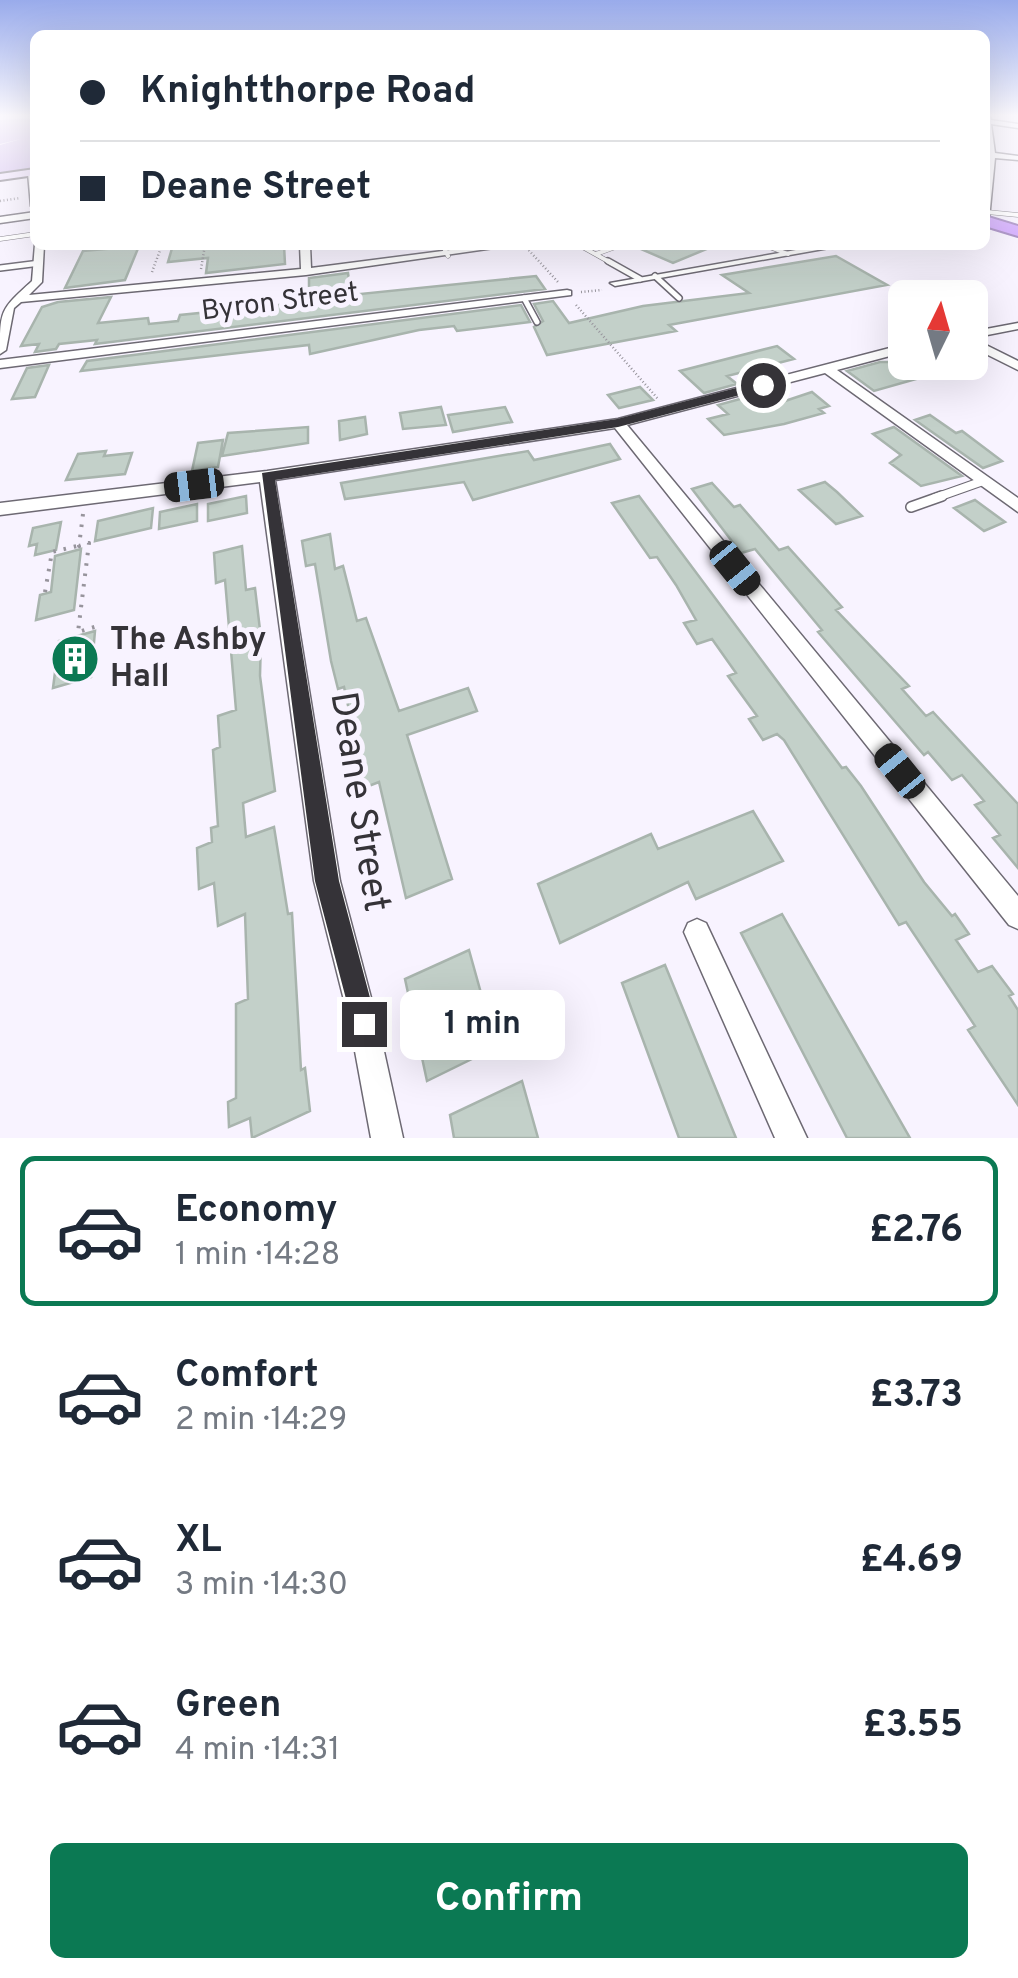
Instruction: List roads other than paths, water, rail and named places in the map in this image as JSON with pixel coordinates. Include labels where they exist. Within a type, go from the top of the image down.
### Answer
[{"type":"highway","points":[[990,219],[1018,231]]},
{"type":"street","points":[[0,178],[30,173]]},
{"type":"street","points":[[0,220],[30,215]]},
{"type":"street","points":[[0,350],[9,305],[37,282],[39,250]]},
{"type":"street","points":[[304,250],[306,272]]},
{"type":"street","points":[[9,305],[306,272],[450,250]]},
{"type":"street","points":[[615,282],[812,250]]},
{"type":"street","name":"Byron Street","points":[[0,364],[566,293]]},
{"type":"street","points":[[988,334],[1018,326]]},
{"type":"street","points":[[988,348],[1018,366]]},
{"type":"street","points":[[0,509],[267,476],[618,423],[888,352]]},
{"type":"street","points":[[826,368],[1018,506]]},
{"type":"street","points":[[618,423],[1018,916]]},
{"type":"street","name":"Deane Street","points":[[267,476],[327,881],[364,1024],[386,1138]]},
{"type":"street","points":[[697,932],[790,1138]]},
{"type":"lane","points":[[990,217],[1018,216]]},
{"type":"lane","points":[[0,239],[30,235]]},
{"type":"lane","points":[[588,250],[640,279]]},
{"type":"lane","points":[[596,254],[607,250]]},
{"type":"lane","points":[[777,250],[788,254]]},
{"type":"lane","points":[[0,268],[40,263]]},
{"type":"lane","points":[[655,276],[679,298]]},
{"type":"lane","points":[[524,298],[537,322]]},
{"type":"lane","points":[[911,507],[983,481]]},
{"type":"place","name":"The Ashby Hall","points":[[75,659]]}]
